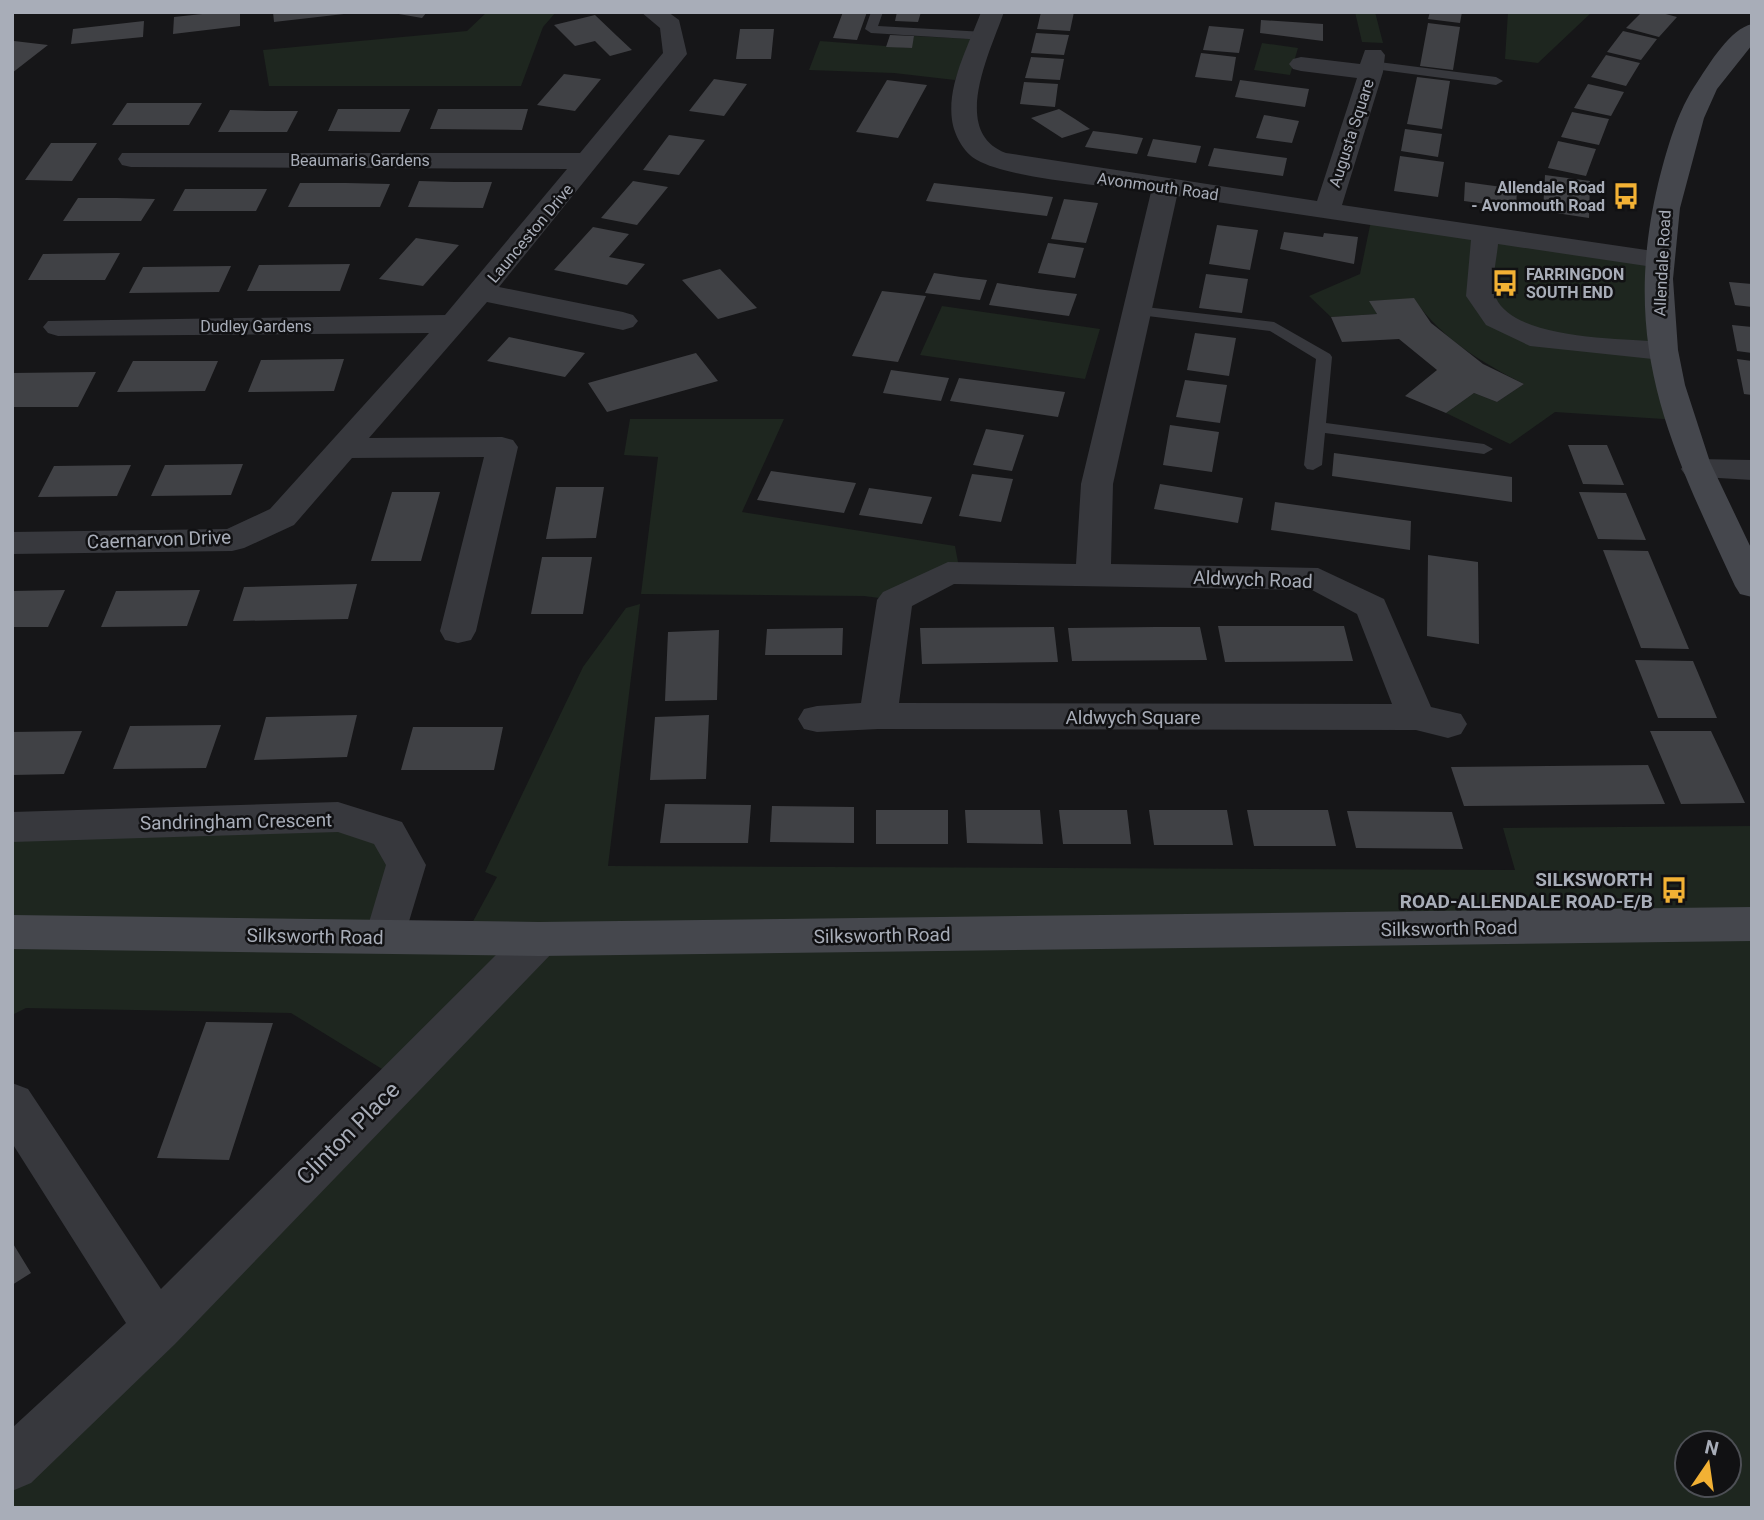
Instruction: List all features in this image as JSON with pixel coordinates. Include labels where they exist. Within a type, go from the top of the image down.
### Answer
[{"type":"street","name":"Launceston Drive","points":[[346,448],[481,292],[675,54],[671,25],[652,12]]},
{"type":"street","name":"Avonmouth Road","points":[[989,24],[963,102],[969,139],[982,153],[1015,164],[1660,260]]},
{"type":"street","name":"Allendale Road","points":[[1752,31],[1725,59],[1698,100],[1665,204],[1657,302],[1662,351],[1679,420],[1697,469],[1752,586]]},
{"type":"street","points":[[1301,64],[1372,64]]},
{"type":"street","name":"Augusta Square","points":[[1327,210],[1372,64]]},
{"type":"street","name":"Beaumaris Gardens","points":[[131,159],[589,161]]},
{"type":"street","points":[[1093,575],[1097,484],[1166,187]]},
{"type":"street","points":[[1485,233],[1480,296],[1496,319],[1530,337],[1662,351]]},
{"type":"street","points":[[481,292],[623,321]]},
{"type":"street","name":"Dudley Gardens","points":[[58,327],[453,324]]},
{"type":"street","points":[[346,448],[502,447],[458,631]]},
{"type":"street","name":"Caernarvon Drive","points":[[12,543],[232,540],[282,517],[346,448]]},
{"type":"street","points":[[1697,469],[1752,470]]},
{"type":"street","name":"Aldwych Road","points":[[878,716],[895,600],[948,573],[1318,579],[1372,607],[1432,721]]},
{"type":"street","name":"Aldwych Square","points":[[817,719],[878,716],[1432,721]]},
{"type":"street","name":"Sandringham Crescent","points":[[12,827],[338,817],[388,833],[406,864],[386,936]]},
{"type":"street","name":"Silksworth Road","points":[[12,932],[539,939],[1752,924]]},
{"type":"street","name":"Clinton Place","points":[[12,1464],[157,1327],[539,939]]},
{"type":"street","points":[[12,1103],[157,1327]]},
{"type":"lane","points":[[877,12],[872,29],[989,24]]},
{"type":"lane","points":[[1372,64],[1496,81]]},
{"type":"lane","points":[[1137,311],[1274,327],[1324,357],[1313,465]]},
{"type":"lane","points":[[1317,427],[1484,449]]},
{"type":"shaded area","points":[[487,12],[556,12],[543,27],[521,86],[269,86],[263,50],[467,31]]},
{"type":"shaded area","points":[[1355,12],[1375,12],[1383,43],[1362,42]]},
{"type":"shaded area","points":[[1508,12],[1592,12],[1538,63],[1505,59]]},
{"type":"shaded area","points":[[914,36],[971,39],[955,80],[894,73],[809,70],[820,41],[911,48]]},
{"type":"shaded area","points":[[1262,43],[1298,48],[1290,75],[1254,70]]},
{"type":"shaded area","points":[[1372,216],[1660,260],[1679,420],[1555,412],[1510,444],[1446,413],[1474,393],[1497,402],[1524,384],[1450,338],[1414,299],[1370,301],[1377,314],[1331,317],[1309,296],[1360,274]]},
{"type":"shaded area","points":[[942,306],[1100,329],[1085,379],[920,355]]},
{"type":"shaded area","points":[[630,419],[784,419],[742,512],[955,546],[960,573],[895,600],[864,596],[641,594],[658,457],[624,455]]},
{"type":"shaded area","points":[[640,604],[608,866],[1515,870],[1503,828],[1752,826],[1752,1508],[12,1508],[12,1464],[400,1080],[291,1013],[26,1008],[12,1015],[12,827],[338,817],[388,833],[386,936],[464,938],[497,877],[485,872],[583,667],[626,608]]},
{"type":"building","points":[[240,12],[240,26],[173,34],[174,17]]},
{"type":"building","points":[[273,12],[344,12],[344,14],[274,22]]},
{"type":"building","points":[[387,12],[427,12],[422,18]]},
{"type":"building","points":[[843,12],[867,12],[857,40],[833,38]]},
{"type":"building","points":[[897,12],[921,12],[918,22],[895,21]]},
{"type":"building","points":[[1041,12],[1074,12],[1070,31],[1037,29]]},
{"type":"building","points":[[1430,12],[1462,12],[1460,23],[1428,19]]},
{"type":"building","points":[[1642,12],[1658,12],[1677,17],[1659,37],[1626,28]]},
{"type":"building","points":[[595,15],[632,50],[610,56],[595,41],[575,46],[554,25]]},
{"type":"building","points":[[1261,20],[1323,24],[1323,41],[1260,33]]},
{"type":"building","points":[[144,21],[143,37],[71,44],[73,29]]},
{"type":"building","points":[[1428,23],[1460,27],[1453,70],[1420,66]]},
{"type":"building","points":[[1209,26],[1244,29],[1239,53],[1203,50]]},
{"type":"building","points":[[740,29],[774,29],[771,59],[736,59]]},
{"type":"building","points":[[1623,31],[1657,39],[1641,60],[1607,52]]},
{"type":"building","points":[[1036,33],[1069,35],[1064,55],[1031,53]]},
{"type":"building","points":[[890,35],[914,36],[912,48],[886,47]]},
{"type":"building","points":[[14,41],[48,45],[12,73]]},
{"type":"building","points":[[1201,53],[1236,57],[1232,81],[1195,77]]},
{"type":"building","points":[[1606,55],[1640,63],[1626,86],[1591,77]]},
{"type":"building","points":[[1031,57],[1064,59],[1060,80],[1025,78]]},
{"type":"building","points":[[564,74],[601,79],[575,111],[537,105]]},
{"type":"building","points":[[1417,77],[1450,81],[1442,129],[1407,124]]},
{"type":"building","points":[[714,79],[747,84],[724,116],[689,111]]},
{"type":"building","points":[[887,80],[927,85],[898,138],[856,132]]},
{"type":"building","points":[[1240,80],[1309,89],[1305,107],[1235,97]]},
{"type":"building","points":[[1024,82],[1058,84],[1055,107],[1020,104]]},
{"type":"building","points":[[1588,84],[1624,92],[1611,116],[1574,108]]},
{"type":"building","points":[[127,103],[202,103],[189,125],[112,125]]},
{"type":"building","points":[[338,109],[410,109],[400,132],[328,131]]},
{"type":"building","points":[[438,109],[528,109],[522,130],[430,129]]},
{"type":"building","points":[[1059,109],[1090,129],[1062,138],[1031,118]]},
{"type":"building","points":[[230,110],[298,111],[287,132],[218,132]]},
{"type":"building","points":[[1572,112],[1609,119],[1599,145],[1561,137]]},
{"type":"building","points":[[1264,115],[1299,121],[1292,143],[1256,138]]},
{"type":"building","points":[[1405,129],[1442,134],[1438,157],[1401,151]]},
{"type":"building","points":[[1093,131],[1143,138],[1137,154],[1085,147]]},
{"type":"building","points":[[669,135],[705,140],[679,175],[643,170]]},
{"type":"building","points":[[1153,139],[1201,146],[1196,163],[1147,156]]},
{"type":"building","points":[[1558,141],[1596,149],[1586,176],[1548,168]]},
{"type":"building","points":[[51,143],[97,143],[72,181],[25,180]]},
{"type":"building","points":[[1214,148],[1287,158],[1283,176],[1208,166]]},
{"type":"building","points":[[1400,156],[1444,162],[1438,197],[1394,191]]},
{"type":"building","points":[[1545,175],[1590,181],[1589,218],[1543,211]]},
{"type":"building","points":[[419,181],[492,182],[483,208],[408,207]]},
{"type":"building","points":[[633,181],[668,187],[637,225],[601,218]]},
{"type":"building","points":[[1465,182],[1517,189],[1516,208],[1464,201]]},
{"type":"building","points":[[300,183],[390,184],[380,207],[288,207]]},
{"type":"building","points":[[934,183],[1053,197],[1047,216],[926,201]]},
{"type":"building","points":[[185,189],[267,189],[256,211],[173,211]]},
{"type":"building","points":[[78,198],[155,199],[141,221],[63,221]]},
{"type":"building","points":[[1064,199],[1098,203],[1086,243],[1051,239]]},
{"type":"building","points":[[1217,225],[1258,230],[1250,270],[1209,264]]},
{"type":"building","points":[[593,227],[629,234],[609,257],[645,264],[627,285],[554,270]]},
{"type":"building","points":[[1284,232],[1323,237],[1324,233],[1358,237],[1354,264],[1280,249]]},
{"type":"building","points":[[416,238],[459,245],[423,286],[379,279]]},
{"type":"building","points":[[1048,243],[1084,248],[1075,278],[1038,273]]},
{"type":"building","points":[[120,253],[105,280],[28,280],[43,254]]},
{"type":"building","points":[[350,264],[340,291],[247,291],[259,265]]},
{"type":"building","points":[[231,266],[219,292],[129,293],[143,267]]},
{"type":"building","points":[[720,269],[757,308],[718,319],[682,280]]},
{"type":"building","points":[[934,273],[987,280],[980,300],[925,293]]},
{"type":"building","points":[[1206,274],[1248,279],[1242,313],[1199,308]]},
{"type":"building","points":[[1729,282],[1752,284],[1752,307],[1735,305]]},
{"type":"building","points":[[997,283],[1077,294],[1069,316],[989,305]]},
{"type":"building","points":[[882,291],[926,296],[898,362],[852,356]]},
{"type":"building","points":[[1414,298],[1431,323],[1483,364],[1524,384],[1497,402],[1474,393],[1446,413],[1405,396],[1437,370],[1399,339],[1342,342],[1331,317],[1377,314],[1369,301]]},
{"type":"building","points":[[1732,325],[1752,327],[1752,353],[1737,351]]},
{"type":"building","points":[[1195,333],[1236,338],[1229,376],[1187,370]]},
{"type":"building","points":[[509,337],[585,353],[565,377],[487,361]]},
{"type":"building","points":[[696,353],[718,381],[607,412],[588,383]]},
{"type":"building","points":[[344,359],[334,391],[248,392],[261,360]]},
{"type":"building","points":[[1737,359],[1752,361],[1752,395],[1744,394]]},
{"type":"building","points":[[133,361],[218,361],[205,391],[117,392]]},
{"type":"building","points":[[891,370],[949,378],[941,401],[883,393]]},
{"type":"building","points":[[96,372],[78,407],[12,407],[12,373]]},
{"type":"building","points":[[959,378],[1065,392],[1058,417],[950,401]]},
{"type":"building","points":[[1185,380],[1227,385],[1220,423],[1176,417]]},
{"type":"building","points":[[1170,425],[1219,432],[1212,472],[1163,465]]},
{"type":"building","points":[[986,429],[1024,435],[1012,471],[973,465]]},
{"type":"building","points":[[1568,445],[1607,445],[1624,485],[1583,484]]},
{"type":"building","points":[[1334,453],[1512,477],[1512,502],[1332,476]]},
{"type":"building","points":[[243,464],[231,495],[151,496],[165,465]]},
{"type":"building","points":[[131,465],[117,496],[38,497],[54,466]]},
{"type":"building","points":[[771,471],[856,483],[844,513],[757,500]]},
{"type":"building","points":[[972,474],[1013,479],[1001,522],[959,516]]},
{"type":"building","points":[[1160,484],[1243,498],[1238,523],[1154,509]]},
{"type":"building","points":[[556,487],[604,487],[596,538],[546,539]]},
{"type":"building","points":[[869,488],[932,497],[922,524],[859,515]]},
{"type":"building","points":[[392,492],[440,492],[421,561],[371,561]]},
{"type":"building","points":[[1579,492],[1626,493],[1646,540],[1598,539]]},
{"type":"building","points":[[1275,502],[1411,521],[1410,550],[1271,530]]},
{"type":"building","points":[[1603,550],[1648,551],[1689,649],[1641,648]]},
{"type":"building","points":[[1428,555],[1478,562],[1479,644],[1427,636]]},
{"type":"building","points":[[542,557],[592,557],[583,614],[531,614]]},
{"type":"building","points":[[357,584],[348,619],[233,621],[244,587]]},
{"type":"building","points":[[65,590],[48,627],[12,627],[12,591]]},
{"type":"building","points":[[200,590],[187,626],[101,627],[116,591]]},
{"type":"building","points":[[1218,626],[1344,626],[1353,661],[1225,662]]},
{"type":"building","points":[[1054,627],[1058,662],[922,664],[920,628]]},
{"type":"building","points":[[1200,627],[1207,660],[1072,661],[1068,628]]},
{"type":"building","points":[[843,628],[842,655],[765,655],[767,629]]},
{"type":"building","points":[[719,630],[717,700],[665,701],[668,632]]},
{"type":"building","points":[[1635,660],[1693,661],[1717,718],[1658,718]]},
{"type":"building","points":[[357,715],[347,757],[254,760],[266,717]]},
{"type":"building","points":[[709,715],[706,779],[650,780],[655,717]]},
{"type":"building","points":[[221,725],[206,768],[113,769],[130,726]]},
{"type":"building","points":[[413,727],[503,727],[494,770],[401,770]]},
{"type":"building","points":[[82,731],[64,774],[12,775],[12,732]]},
{"type":"building","points":[[1650,731],[1711,731],[1745,803],[1681,804]]},
{"type":"building","points":[[1648,765],[1665,804],[1464,806],[1451,767]]},
{"type":"building","points":[[665,804],[751,805],[748,843],[660,843]]},
{"type":"building","points":[[772,806],[854,807],[854,843],[770,842]]},
{"type":"building","points":[[876,810],[948,810],[948,844],[876,844]]},
{"type":"building","points":[[965,810],[1040,810],[1043,844],[967,843]]},
{"type":"building","points":[[1059,810],[1127,810],[1131,844],[1063,844]]},
{"type":"building","points":[[1149,810],[1227,810],[1233,845],[1154,845]]},
{"type":"building","points":[[1247,810],[1328,810],[1336,846],[1254,846]]},
{"type":"building","points":[[1347,811],[1452,812],[1463,849],[1356,848]]},
{"type":"building","points":[[206,1022],[273,1023],[229,1160],[157,1158]]},
{"type":"building","points":[[12,1242],[31,1273],[12,1285]]},
{"type":"place","name":"Allendale Road - Avonmouth Road","points":[[1626,196]]},
{"type":"place","name":"FARRINGDON SOUTH END","points":[[1505,283]]},
{"type":"place","name":"SILKSWORTH ROAD-ALLENDALE ROAD-E/B","points":[[1674,890]]}]
